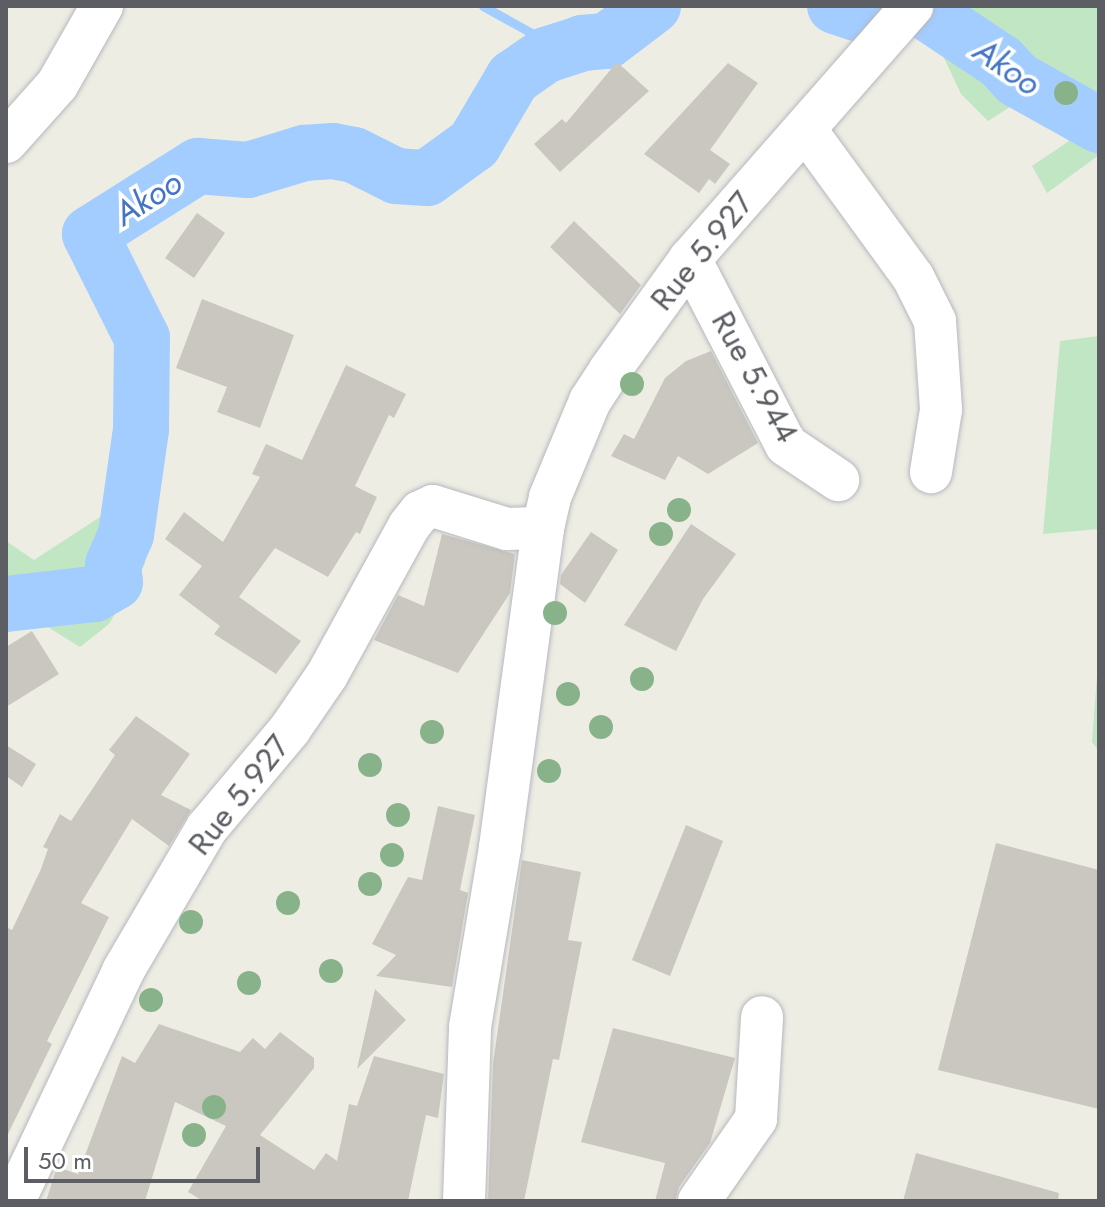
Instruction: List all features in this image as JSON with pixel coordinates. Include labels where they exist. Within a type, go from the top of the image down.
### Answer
[{"type":"street","points":[[6,142],[57,85],[102,6]]},
{"type":"street","name":"Rue 5.927","points":[[464,1201],[470,1027],[500,847],[543,528],[550,497],[590,401],[690,259],[902,18]]},
{"type":"street","points":[[805,129],[913,277],[935,321],[941,410],[931,472]]},
{"type":"street","name":"Rue 5.944","points":[[690,259],[786,445],[838,480]]},
{"type":"street","name":"Rue 5.927","points":[[14,1201],[138,945],[207,828],[290,729],[327,675],[409,526],[420,512],[433,506],[507,529],[543,528]]},
{"type":"street","points":[[699,1201],[756,1119],[762,1017]]},
{"type":"green space","points":[[954,6],[1099,6],[1099,155],[1047,193],[1032,166],[1069,141],[1024,98],[988,121],[961,94],[944,58],[940,38]]},
{"type":"green space","points":[[1099,336],[1099,529],[1043,534],[1060,341]]},
{"type":"green space","points":[[103,515],[145,564],[109,624],[80,647],[30,616],[6,634],[6,541],[34,560]]},
{"type":"green space","points":[[1099,649],[1099,751],[1092,742]]},
{"type":"building","points":[[617,62],[649,91],[560,172],[534,144],[562,119],[566,123]]},
{"type":"building","points":[[728,63],[758,83],[710,150],[730,164],[715,184],[709,179],[699,193],[644,154]]},
{"type":"building","points":[[197,213],[225,233],[194,278],[165,258]]},
{"type":"building","points":[[574,221],[641,285],[620,314],[550,247]]},
{"type":"building","points":[[202,299],[294,335],[260,428],[217,412],[227,387],[176,368]]},
{"type":"building","points":[[711,351],[758,443],[708,474],[678,456],[665,480],[611,456],[624,434],[634,439],[665,378],[686,361]]},
{"type":"building","points":[[346,365],[406,394],[394,418],[389,415],[355,486],[377,497],[360,534],[356,532],[328,577],[275,548],[239,597],[301,641],[276,674],[214,634],[220,626],[179,595],[202,566],[165,539],[184,512],[223,542],[260,477],[252,474],[266,444],[302,460]]},
{"type":"building","points":[[691,524],[736,554],[703,599],[676,651],[624,625]]},
{"type":"building","points":[[591,532],[618,550],[585,603],[560,584],[561,575]]},
{"type":"building","points":[[442,534],[515,554],[510,593],[458,673],[374,640],[398,595],[424,606]]},
{"type":"building","points":[[32,631],[59,674],[6,707],[6,647]]},
{"type":"building","points":[[136,716],[190,754],[161,795],[191,810],[169,846],[132,819],[81,903],[109,917],[47,1041],[52,1044],[6,1138],[6,927],[12,930],[41,869],[48,849],[43,847],[60,814],[71,821],[115,755],[109,750]]},
{"type":"building","points":[[6,745],[36,764],[22,787],[6,776]]},
{"type":"building","points":[[438,806],[475,815],[460,890],[468,893],[452,987],[376,976],[396,955],[372,944],[408,877],[422,880]]},
{"type":"building","points":[[686,825],[723,841],[670,976],[632,960]]},
{"type":"building","points":[[996,843],[1099,870],[1099,1109],[938,1070]]},
{"type":"building","points":[[522,860],[581,872],[568,940],[582,942],[559,1060],[553,1059],[524,1201],[488,1201],[493,1064]]},
{"type":"building","points":[[375,989],[406,1020],[357,1069]]},
{"type":"building","points":[[159,1024],[240,1052],[253,1038],[265,1049],[280,1032],[314,1058],[314,1068],[260,1135],[314,1170],[326,1153],[337,1161],[349,1104],[357,1106],[374,1056],[444,1074],[438,1118],[426,1115],[408,1201],[203,1201],[188,1192],[226,1126],[175,1102],[145,1201],[46,1201],[57,1167],[78,1174],[122,1056],[135,1063]]},
{"type":"building","points":[[613,1028],[735,1058],[710,1143],[679,1187],[675,1201],[655,1201],[665,1163],[581,1142]]},
{"type":"building","points":[[916,1153],[1059,1193],[1058,1201],[903,1201]]},
{"type":"waterway","points":[[483,6],[562,50]]},
{"type":"waterway","name":"Akoo","points":[[6,604],[94,594],[115,582],[113,565],[126,535],[141,429],[142,338],[90,234],[198,166],[248,170],[304,153],[333,151],[354,155],[396,176],[427,178],[474,144],[513,78],[546,55],[582,43],[607,41],[653,6]]},
{"type":"waterway","name":"Akoo","points":[[835,6],[856,13],[869,6]]},
{"type":"waterway","name":"Akoo","points":[[917,6],[1001,62],[1018,80],[1099,125]]}]
